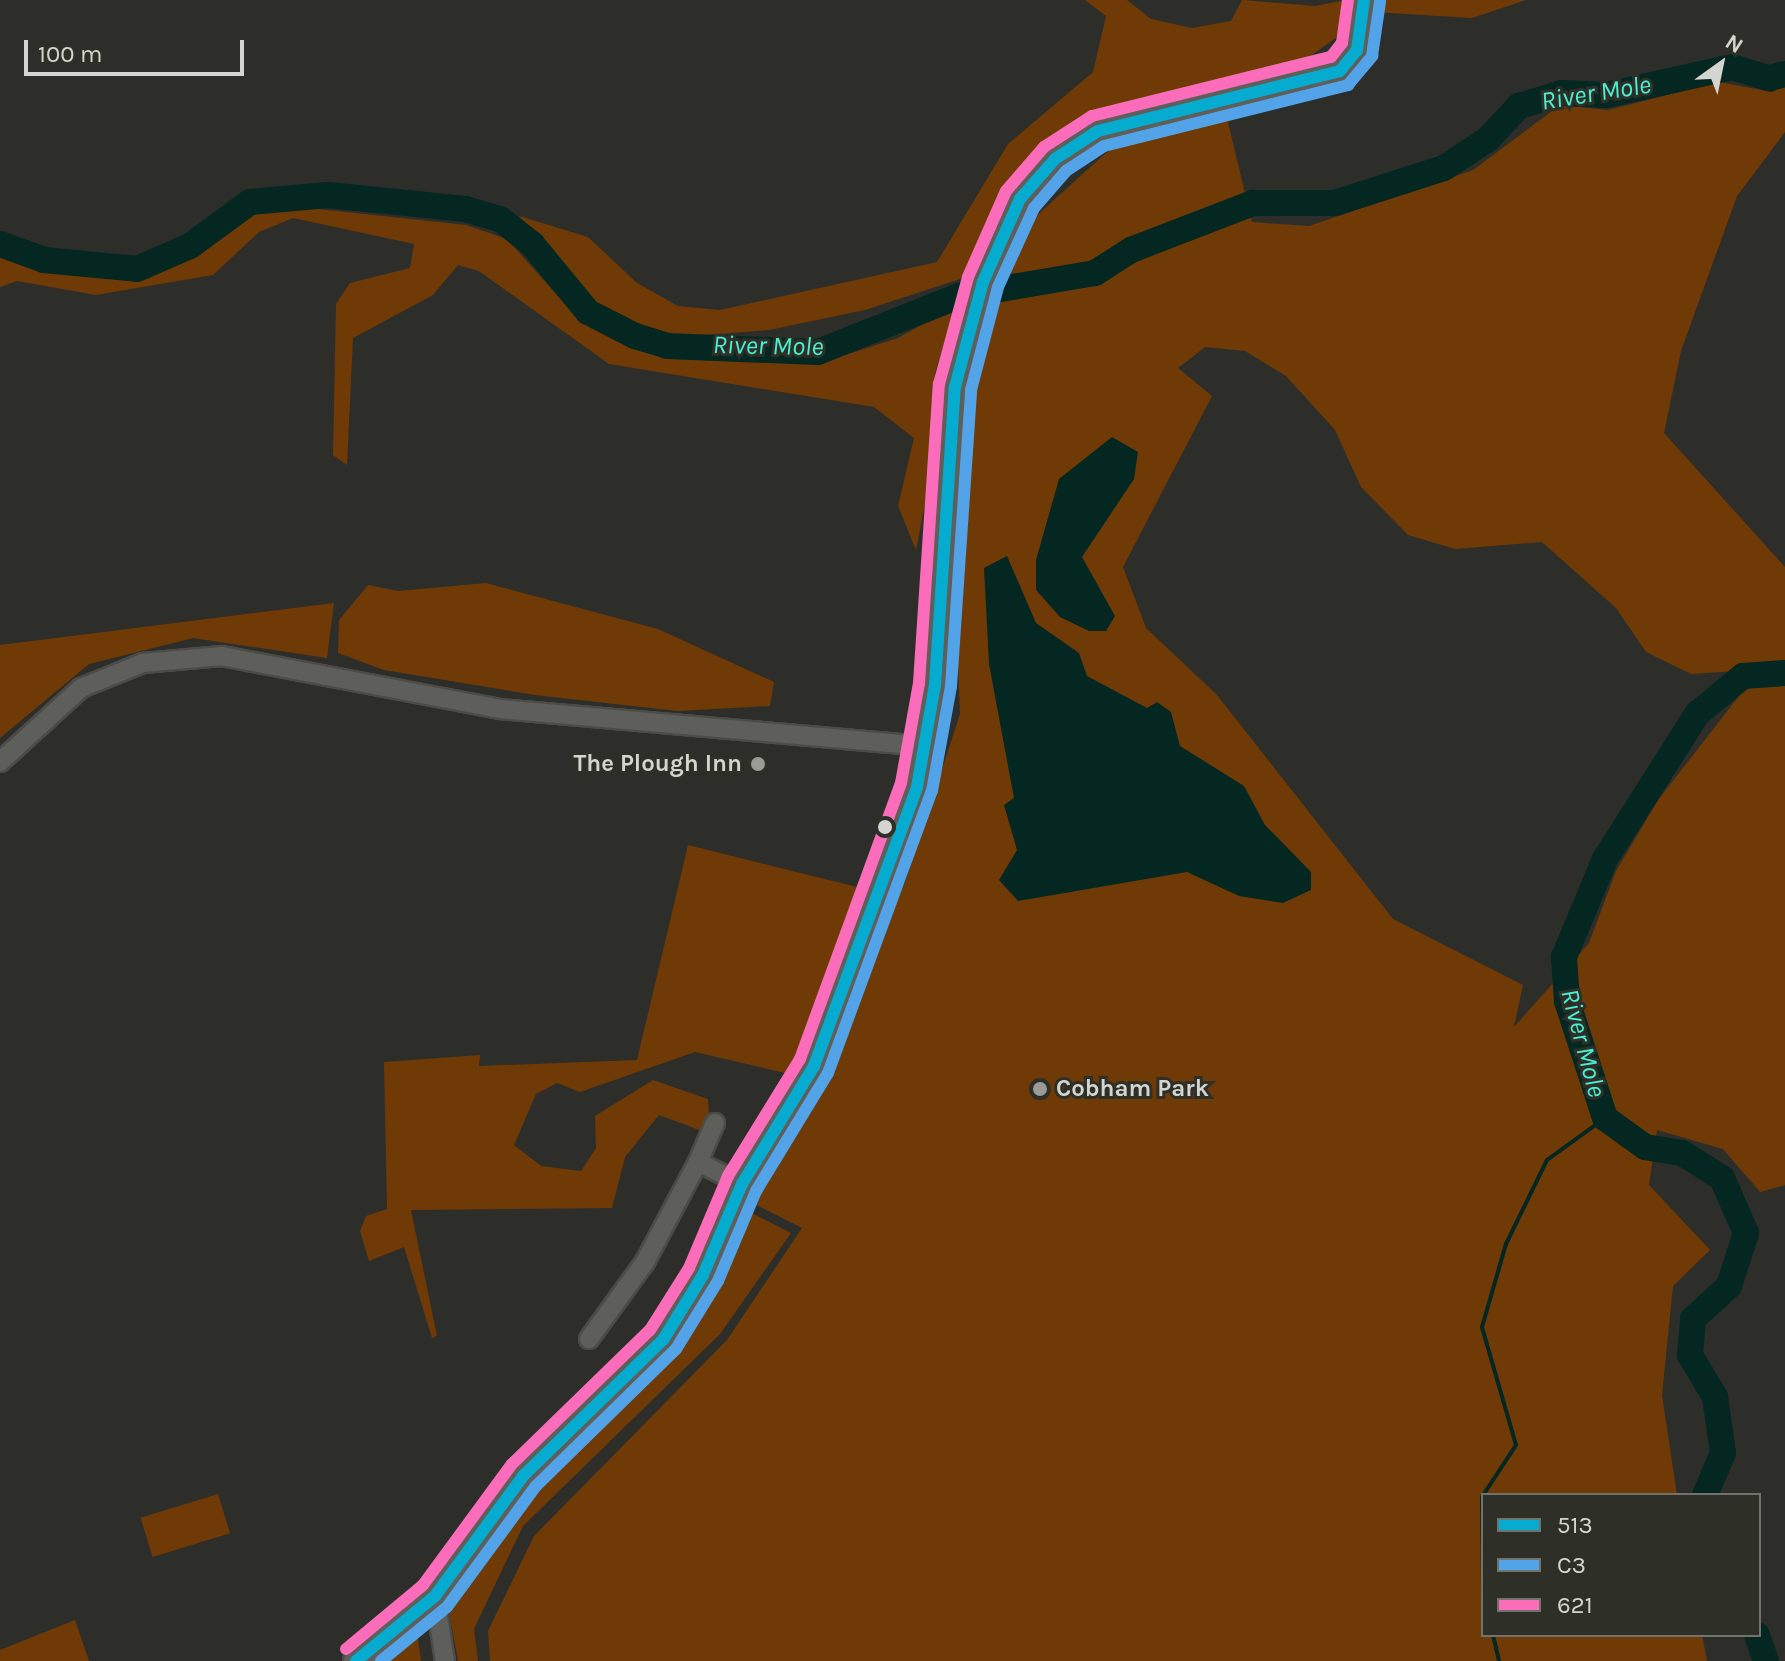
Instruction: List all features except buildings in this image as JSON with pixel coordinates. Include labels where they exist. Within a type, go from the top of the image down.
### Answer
[{"type":"street","points":[[356,1661],[435,1596],[524,1475],[675,1324],[742,1184],[814,1066],[898,853],[926,746],[959,369],[1007,224],[1043,169],[1098,131],[1340,71],[1357,50],[1364,0]]},
{"type":"street","points":[[0,762],[81,688],[143,663],[222,656],[500,709],[926,746]]},
{"type":"street","points":[[589,1339],[645,1262],[715,1123]]},
{"type":"street","points":[[698,1162],[742,1184]]},
{"type":"street","points":[[435,1596],[445,1661]]},
{"type":"shaded area","points":[[1085,0],[1127,0],[1151,19],[1192,28],[1231,21],[1242,0],[1315,6],[1346,0],[1340,35],[1302,62],[1183,99],[1110,112],[1065,134],[1022,171],[963,278],[865,310],[769,330],[664,338],[588,304],[519,216],[588,237],[637,283],[678,306],[720,310],[937,262],[1008,144],[1093,72],[1106,16]]},
{"type":"shaded area","points":[[1374,0],[1526,0],[1472,18],[1374,12]]},
{"type":"shaded area","points":[[1719,82],[1772,92],[1785,86],[1785,132],[1737,196],[1681,351],[1664,433],[1785,567],[1785,1185],[1760,1192],[1723,1149],[1657,1130],[1649,1185],[1710,1250],[1673,1286],[1662,1395],[1677,1493],[1481,1493],[1481,1637],[1702,1637],[1707,1661],[490,1661],[488,1631],[534,1536],[727,1340],[802,1228],[747,1200],[842,1027],[906,880],[960,714],[953,538],[975,366],[1024,227],[1127,134],[1226,114],[1252,222],[1309,226],[1473,170],[1560,105],[1608,110]],"holes":[[[1205,347],[1245,351],[1286,376],[1335,430],[1361,487],[1408,535],[1455,549],[1542,542],[1616,608],[1646,652],[1691,674],[1736,671],[1746,687],[1658,800],[1616,871],[1589,943],[1514,1027],[1523,985],[1393,919],[1217,695],[1146,628],[1123,567],[1212,396],[1178,368]]]},
{"type":"shaded area","points":[[290,206],[466,225],[507,239],[565,304],[664,355],[826,361],[898,338],[955,306],[935,373],[932,468],[916,550],[898,506],[914,438],[874,407],[609,364],[479,271],[458,265],[433,295],[353,338],[347,465],[333,455],[336,304],[350,283],[410,268],[414,244],[293,218],[259,232],[213,275],[96,295],[17,281],[0,287],[0,252],[126,280],[189,256],[250,211]]},
{"type":"shaded area","points":[[486,583],[658,629],[774,682],[770,706],[677,711],[535,695],[384,670],[338,653],[339,620],[368,585],[398,591]]},
{"type":"shaded area","points":[[334,603],[327,658],[193,638],[89,664],[0,738],[0,645]]},
{"type":"shaded area","points":[[688,845],[861,888],[807,1047],[785,1073],[695,1052],[580,1092],[557,1083],[536,1094],[514,1145],[541,1166],[581,1171],[596,1148],[595,1116],[653,1080],[708,1099],[709,1120],[702,1131],[659,1115],[625,1157],[612,1208],[411,1210],[437,1336],[432,1338],[404,1247],[369,1261],[360,1231],[366,1216],[387,1209],[384,1062],[480,1055],[479,1066],[637,1060]]},
{"type":"shaded area","points":[[744,1209],[791,1233],[720,1334],[523,1526],[474,1629],[478,1661],[458,1661],[447,1602],[541,1468],[601,1421],[663,1354],[721,1263]]},
{"type":"shaded area","points":[[218,1494],[230,1533],[153,1557],[141,1518]]},
{"type":"shaded area","points":[[75,1620],[89,1661],[0,1661],[0,1650]]},
{"type":"shaded area","points":[[418,1638],[421,1661],[383,1661]]},
{"type":"water","points":[[1112,437],[1138,452],[1134,479],[1082,557],[1115,616],[1106,631],[1089,631],[1060,617],[1036,590],[1036,560],[1059,479]]},
{"type":"water","points":[[1007,556],[1036,623],[1079,653],[1087,676],[1147,708],[1157,702],[1171,712],[1180,746],[1244,786],[1265,825],[1311,872],[1311,890],[1283,903],[1239,896],[1187,872],[1018,901],[999,880],[1017,850],[1004,805],[1014,798],[989,664],[984,568]]},
{"type":"waterway","name":"River Mole","points":[[0,244],[44,260],[137,269],[190,246],[250,202],[328,195],[465,209],[500,219],[532,244],[588,312],[635,336],[667,346],[818,352],[959,296],[1095,273],[1131,250],[1253,203],[1335,203],[1444,168],[1488,139],[1519,106],[1562,93],[1606,95],[1732,67],[1769,78],[1785,74]]},
{"type":"waterway","name":"River Mole","points":[[1706,1493],[1723,1453],[1715,1397],[1690,1355],[1693,1319],[1729,1286],[1746,1233],[1722,1178],[1682,1153],[1645,1147],[1605,1118],[1567,1001],[1564,957],[1605,859],[1697,714],[1743,676],[1785,673]]},
{"type":"waterway","points":[[1485,1493],[1516,1445],[1482,1327],[1506,1244],[1547,1160],[1605,1118]]},
{"type":"waterway","points":[[1493,1637],[1499,1661]]},
{"type":"waterway","name":"River Mole","points":[[1758,1637],[1766,1661]]},
{"type":"transit line","name":"621","points":[[346,1649],[423,1585],[512,1464],[650,1330],[689,1268],[728,1176],[800,1059],[901,783],[919,683],[939,384],[968,277],[1006,191],[1044,147],[1092,116],[1331,57],[1342,43],[1348,0]]},
{"type":"transit line","name":"513","points":[[356,1661],[435,1596],[524,1475],[663,1340],[703,1275],[742,1184],[814,1066],[917,787],[935,685],[955,387],[983,282],[1020,199],[1055,159],[1098,131],[1340,71],[1357,50],[1364,0]]},
{"type":"transit line","name":"C3","points":[[381,1661],[447,1607],[536,1486],[676,1349],[718,1281],[756,1191],[828,1073],[932,791],[951,686],[971,390],[998,287],[1034,208],[1066,171],[1104,146],[1348,85],[1372,56],[1380,2]]},
{"type":"place","name":"The Plough Inn","points":[[758,764]]},
{"type":"place","name":"Cobham Park","points":[[1040,1089]]}]
